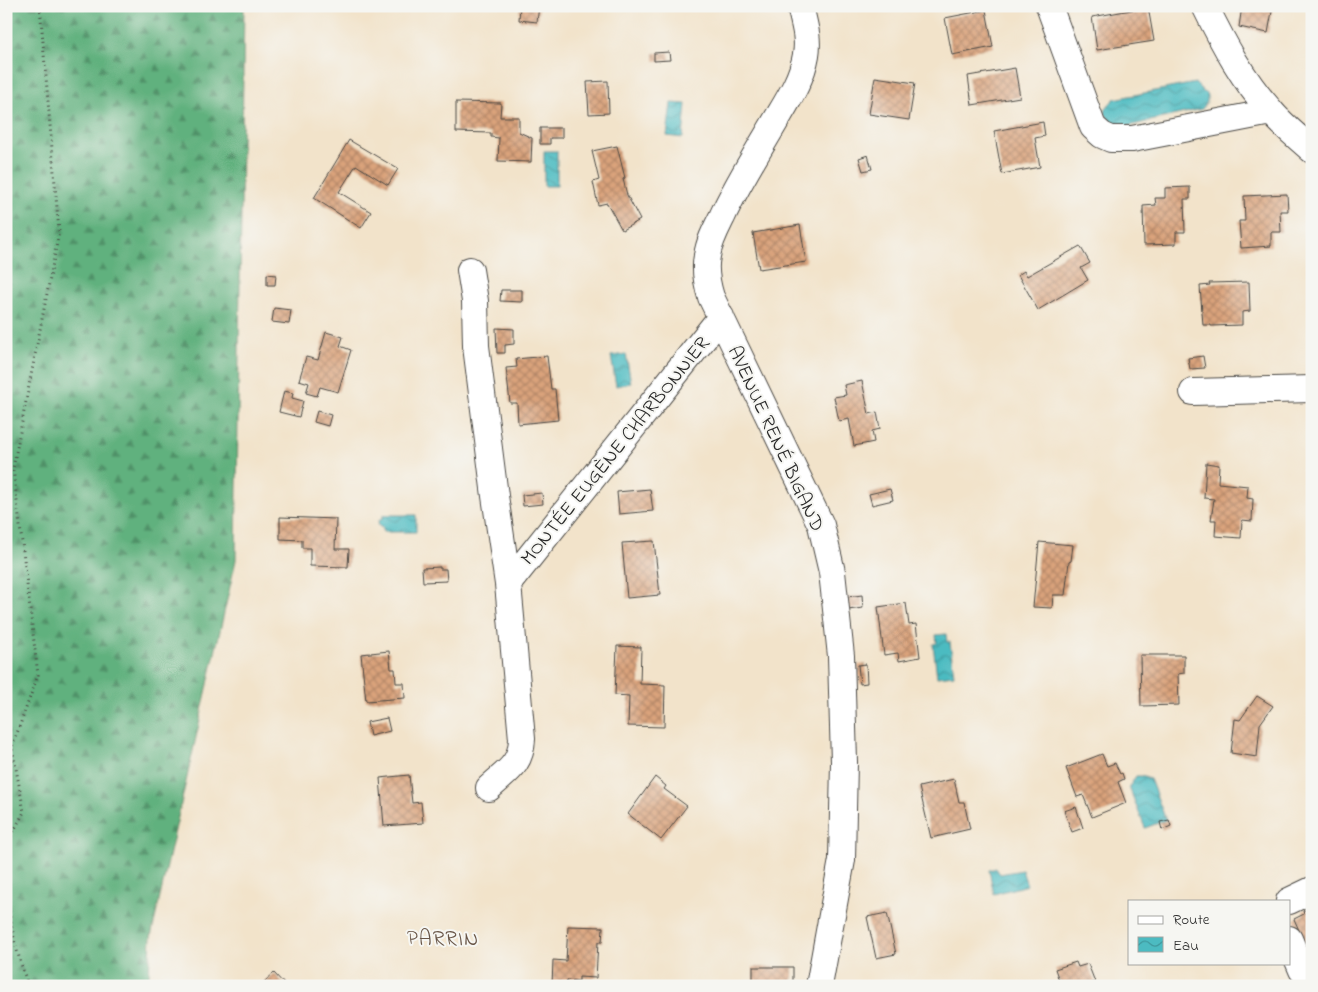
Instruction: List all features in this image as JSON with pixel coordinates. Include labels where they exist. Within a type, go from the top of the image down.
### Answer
[{"type":"street","name":"AVENUE RENÉ BIGAND","points":[[800,6],[808,41],[805,63],[799,81],[734,192],[713,235],[707,255],[706,269],[708,286],[721,317],[821,525],[832,572],[841,656],[844,762],[842,860],[819,986]]},
{"type":"street","points":[[1048,6],[1093,127],[1102,135],[1111,139],[1132,139],[1271,112]]},
{"type":"street","points":[[1205,6],[1232,57],[1256,94],[1271,112],[1312,150]]},
{"type":"street","name":"MONTÉE EUGÈNE CHARBONNIER","points":[[470,270],[475,300],[476,346],[508,584],[522,739],[521,752],[514,765],[489,788]]},
{"type":"street","name":"MONTÉE EUGÈNE CHARBONNIER","points":[[508,584],[721,317]]},
{"type":"street","points":[[1193,392],[1312,389]]},
{"type":"street","points":[[1290,901],[1312,890]]},
{"type":"street","points":[[1290,941],[1302,970]]},
{"type":"path","points":[[6,845],[24,812],[12,747],[38,675],[13,468],[60,232],[40,6]]},
{"type":"path","points":[[6,892],[15,944],[28,986]]},
{"type":"green space","points":[[6,6],[244,6],[236,560],[151,937],[149,975],[152,986],[6,986]]},
{"type":"water","points":[[1195,83],[1207,95],[1207,102],[1202,109],[1124,127],[1109,120],[1105,114],[1106,108],[1114,99]]},
{"type":"water","points":[[671,103],[686,104],[683,138],[667,136]]},
{"type":"water","points":[[544,151],[557,151],[557,186],[544,186]]},
{"type":"water","points":[[626,354],[631,383],[616,386],[611,356]]},
{"type":"water","points":[[383,515],[416,515],[416,532],[383,532],[383,528],[378,524]]},
{"type":"water","points":[[946,634],[947,642],[950,642],[954,675],[937,677],[933,644],[937,643],[936,635]]},
{"type":"water","points":[[1136,776],[1150,779],[1166,820],[1145,828],[1129,787]]},
{"type":"water","points":[[996,868],[1000,874],[1022,870],[1027,885],[994,894],[989,870]]},
{"type":"building","points":[[520,6],[539,6],[537,22],[519,20]]},
{"type":"building","points":[[1242,6],[1273,6],[1268,33],[1239,27]]},
{"type":"building","points":[[1148,7],[1154,41],[1097,50],[1092,17]]},
{"type":"building","points":[[986,10],[993,47],[952,55],[945,18]]},
{"type":"building","points":[[669,52],[670,60],[654,61],[654,53]]},
{"type":"building","points":[[1015,68],[1020,97],[972,105],[968,76]]},
{"type":"building","points":[[875,77],[915,83],[909,120],[869,114]]},
{"type":"building","points":[[608,81],[609,113],[589,114],[587,82]]},
{"type":"building","points":[[456,102],[501,103],[500,117],[519,117],[519,132],[532,138],[531,162],[498,161],[499,138],[491,137],[491,133],[456,132]]},
{"type":"building","points":[[1043,122],[1045,136],[1035,138],[1040,167],[1002,174],[994,131]]},
{"type":"building","points":[[540,128],[562,128],[562,138],[550,138],[550,144],[540,144]]},
{"type":"building","points":[[349,140],[398,169],[388,185],[356,165],[339,192],[371,212],[361,228],[314,198]]},
{"type":"building","points":[[617,146],[627,195],[640,220],[622,230],[607,203],[598,205],[593,182],[599,180],[592,151]]},
{"type":"building","points":[[868,155],[872,169],[863,171],[859,158]]},
{"type":"building","points":[[1190,187],[1190,199],[1184,199],[1185,232],[1176,232],[1176,244],[1144,245],[1143,206],[1156,205],[1155,198],[1165,198],[1165,188]]},
{"type":"building","points":[[1287,194],[1288,211],[1280,211],[1281,232],[1271,232],[1271,246],[1241,248],[1239,221],[1245,221],[1244,196]]},
{"type":"building","points":[[800,225],[806,262],[759,269],[753,233]]},
{"type":"building","points":[[1080,246],[1090,263],[1081,268],[1088,280],[1038,310],[1018,275],[1024,271],[1027,276]]},
{"type":"building","points":[[267,274],[276,275],[275,285],[267,285]]},
{"type":"building","points":[[1249,282],[1250,311],[1242,312],[1242,325],[1203,325],[1200,286],[1210,285],[1209,283]]},
{"type":"building","points":[[501,290],[522,290],[522,302],[500,301]]},
{"type":"building","points":[[274,308],[291,310],[289,324],[272,322]]},
{"type":"building","points":[[496,328],[514,329],[514,344],[505,345],[505,353],[497,353]]},
{"type":"building","points":[[326,332],[343,337],[340,346],[351,350],[338,392],[320,387],[317,396],[306,393],[309,383],[299,380],[306,357],[318,360]]},
{"type":"building","points":[[547,356],[551,389],[555,389],[558,420],[518,424],[517,403],[510,403],[506,368],[517,367],[516,359]]},
{"type":"building","points":[[1203,356],[1205,368],[1190,369],[1188,358]]},
{"type":"building","points":[[862,381],[869,414],[877,412],[880,429],[872,431],[874,442],[854,446],[849,419],[839,421],[834,397],[846,395],[844,385]]},
{"type":"building","points":[[284,391],[293,393],[292,398],[303,401],[299,417],[279,412]]},
{"type":"building","points":[[317,411],[331,415],[328,426],[314,422]]},
{"type":"building","points":[[1206,463],[1219,465],[1218,483],[1248,486],[1247,498],[1253,499],[1252,521],[1242,520],[1241,538],[1215,536],[1216,520],[1211,520],[1214,499],[1204,498]]},
{"type":"building","points":[[650,489],[653,511],[619,514],[617,492]]},
{"type":"building","points":[[890,489],[893,500],[872,505],[869,494]]},
{"type":"building","points":[[542,493],[543,504],[523,506],[522,495]]},
{"type":"building","points":[[280,517],[336,519],[335,549],[349,549],[348,567],[310,566],[310,548],[302,548],[302,540],[280,539]]},
{"type":"building","points":[[654,541],[660,595],[627,598],[622,543]]},
{"type":"building","points":[[1039,542],[1073,545],[1065,595],[1053,595],[1052,608],[1033,607]]},
{"type":"building","points":[[440,567],[440,569],[446,569],[447,581],[423,582],[422,568]]},
{"type":"building","points":[[862,595],[863,608],[848,610],[847,597]]},
{"type":"building","points":[[906,603],[909,625],[916,624],[920,657],[899,661],[898,653],[884,655],[878,607]]},
{"type":"building","points":[[617,646],[641,647],[640,684],[665,685],[664,727],[628,726],[629,696],[615,695]]},
{"type":"building","points":[[389,651],[391,669],[395,669],[396,683],[404,683],[405,698],[366,701],[361,654]]},
{"type":"building","points":[[1140,655],[1184,655],[1184,673],[1178,674],[1179,705],[1141,706]]},
{"type":"building","points":[[866,664],[867,683],[860,684],[858,665]]},
{"type":"building","points":[[1257,696],[1273,706],[1260,724],[1257,757],[1231,753],[1235,719],[1240,720]]},
{"type":"building","points":[[387,718],[390,731],[370,736],[367,722]]},
{"type":"building","points":[[1102,754],[1107,766],[1115,763],[1120,774],[1122,773],[1124,779],[1118,782],[1126,803],[1092,817],[1083,795],[1077,797],[1066,768]]},
{"type":"building","points":[[409,775],[412,803],[421,802],[423,823],[384,826],[380,778]]},
{"type":"building","points":[[655,777],[666,786],[664,789],[687,806],[661,840],[628,814]]},
{"type":"building","points":[[954,779],[959,802],[964,802],[970,829],[931,838],[919,787]]},
{"type":"building","points":[[1076,807],[1083,828],[1072,832],[1064,811]]},
{"type":"building","points":[[1169,820],[1171,826],[1162,830],[1160,822]]},
{"type":"building","points":[[1312,907],[1312,959],[1294,919],[1304,914],[1303,911]]},
{"type":"building","points":[[887,913],[896,954],[876,958],[867,917]]},
{"type":"building","points":[[568,926],[603,927],[602,942],[598,942],[596,978],[579,977],[579,981],[567,980],[566,986],[552,986],[553,960],[566,961]]},
{"type":"building","points":[[1076,962],[1078,967],[1088,964],[1095,982],[1086,986],[1061,986],[1055,969]]},
{"type":"building","points":[[753,967],[793,967],[793,986],[753,986]]},
{"type":"building","points":[[274,973],[286,986],[268,986],[264,982]]},
{"type":"district","name":"PARRIN","points":[[443,938]]}]
